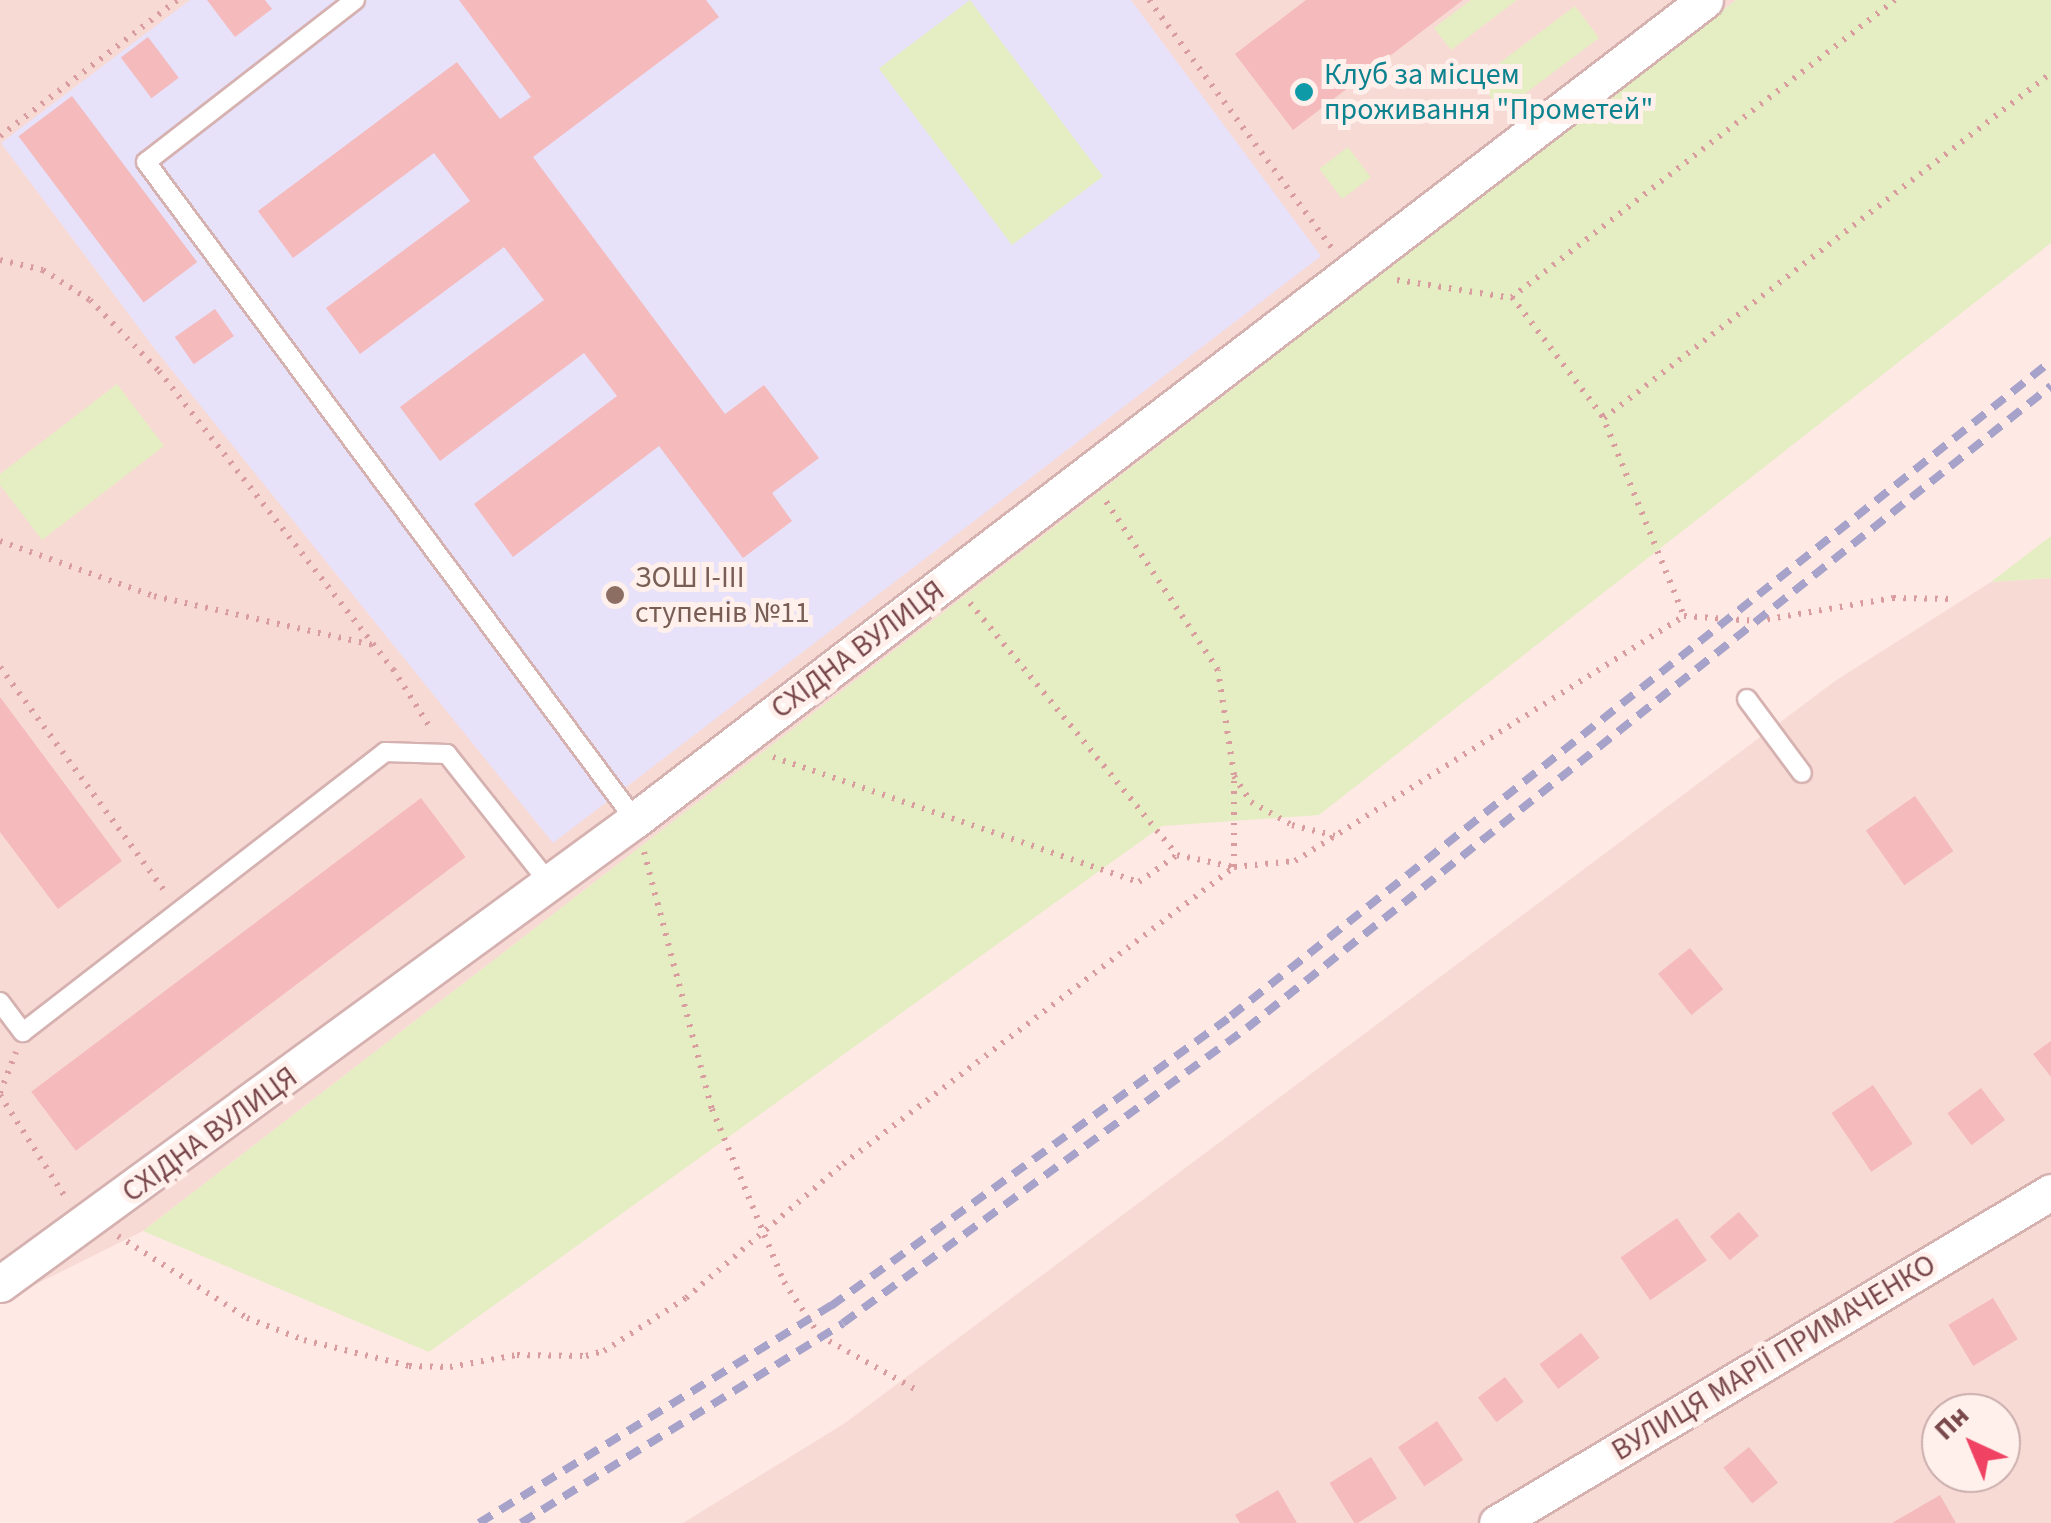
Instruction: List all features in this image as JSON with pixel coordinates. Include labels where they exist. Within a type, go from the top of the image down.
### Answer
[{"type":"street","name":"СХІДНА ВУЛИЦЯ","points":[[0,1284],[94,1220],[635,820],[1350,272],[1691,4]]},
{"type":"street","name":"ВУЛИЦЯ МАРІЇ ПРИМАЧЕНКО","points":[[1497,1523],[2051,1192]]},
{"type":"lane","points":[[356,0],[146,162],[635,820]]},
{"type":"lane","points":[[1747,699],[1802,773]]},
{"type":"lane","points":[[0,1002],[23,1032],[385,752],[447,754],[550,884]]},
{"type":"path","points":[[0,136],[177,0]]},
{"type":"path","points":[[1148,0],[1350,272],[1512,297],[1604,418],[1684,616]]},
{"type":"path","points":[[1512,297],[1895,0]]},
{"type":"path","points":[[1604,418],[2051,74]]},
{"type":"path","points":[[0,260],[42,270],[90,300],[118,328],[254,487],[376,646],[447,754]]},
{"type":"path","points":[[1086,475],[1218,670],[1234,774],[1234,867]]},
{"type":"path","points":[[0,542],[154,596],[376,646]]},
{"type":"path","points":[[951,580],[1177,855],[1234,867],[1295,861],[1684,616],[1757,621],[1893,598],[1955,599]]},
{"type":"path","points":[[0,668],[179,912]]},
{"type":"path","points":[[733,745],[1139,882],[1177,855]]},
{"type":"path","points":[[1234,774],[1250,802],[1292,825],[1335,836]]},
{"type":"path","points":[[635,820],[712,1109],[784,1282],[820,1336],[920,1392]]},
{"type":"path","points":[[23,1032],[0,1094],[68,1201],[247,1318],[392,1362],[450,1367],[517,1354],[604,1351],[686,1298],[766,1234],[843,1164],[1234,867]]},
{"type":"shaded area","points":[[0,0],[1736,0],[143,1231],[0,1302]]},
{"type":"shaded area","name":"ЗОШ І-ІІІ ступенів №11","points":[[190,0],[1131,0],[1321,256],[553,843],[154,348],[1,143]]},
{"type":"shaded area","points":[[2051,578],[2051,1523],[683,1523],[845,1423],[1835,681],[1991,582]]},
{"type":"green space","points":[[970,0],[1103,176],[1012,245],[879,69]]},
{"type":"green space","points":[[1471,0],[1517,0],[1451,50],[1434,28]]},
{"type":"green space","points":[[1736,0],[2051,0],[2051,243],[1319,815],[1162,826],[429,1352],[143,1231]]},
{"type":"green space","points":[[1575,6],[1599,38],[1502,111],[1478,79]]},
{"type":"green space","points":[[1348,147],[1371,177],[1342,199],[1319,169]]},
{"type":"green space","points":[[117,384],[164,446],[42,540],[0,485],[0,474]]},
{"type":"green space","points":[[2051,536],[2051,578],[1991,582]]},
{"type":"building","points":[[207,0],[265,0],[272,9],[235,37]]},
{"type":"building","points":[[459,0],[706,0],[719,17],[533,157],[725,414],[764,385],[819,458],[772,493],[792,521],[743,558],[659,446],[513,557],[474,504],[617,396],[584,353],[440,461],[400,407],[544,300],[504,247],[360,354],[326,308],[470,201],[434,153],[293,258],[258,211],[457,62],[500,119],[531,97]]},
{"type":"building","name":"Клуб за місцем проживання \"Прометей\"","points":[[1306,0],[1463,0],[1293,130],[1235,54]]},
{"type":"building","points":[[148,37],[179,78],[152,98],[121,57]]},
{"type":"building","points":[[72,96],[197,262],[144,302],[18,136]]},
{"type":"building","points":[[215,309],[234,336],[194,364],[175,337]]},
{"type":"building","points":[[0,697],[122,861],[58,909],[0,832]]},
{"type":"building","points":[[1915,796],[1953,851],[1904,885],[1866,830]]},
{"type":"building","points":[[421,798],[466,857],[76,1151],[31,1092]]},
{"type":"building","points":[[1690,948],[1723,989],[1691,1015],[1658,974]]},
{"type":"building","points":[[2051,1041],[2051,1077],[2033,1054]]},
{"type":"building","points":[[1873,1085],[1913,1144],[1871,1172],[1832,1113]]},
{"type":"building","points":[[1981,1088],[2005,1120],[1972,1145],[1947,1113]]},
{"type":"building","points":[[1739,1212],[1759,1236],[1730,1260],[1710,1236]]},
{"type":"building","points":[[1677,1218],[1707,1261],[1650,1300],[1620,1258]]},
{"type":"building","points":[[1993,1298],[2018,1339],[1973,1366],[1948,1325]]},
{"type":"building","points":[[1581,1333],[1600,1358],[1558,1389],[1539,1364]]},
{"type":"building","points":[[1505,1377],[1524,1402],[1497,1422],[1478,1397]]},
{"type":"building","points":[[1437,1421],[1463,1460],[1424,1486],[1398,1447]]},
{"type":"building","points":[[1749,1447],[1778,1483],[1752,1504],[1723,1468]]},
{"type":"building","points":[[1371,1457],[1397,1499],[1354,1523],[1329,1483]]},
{"type":"building","points":[[1278,1490],[1297,1523],[1240,1523],[1235,1515]]},
{"type":"building","points":[[1940,1495],[1956,1523],[1892,1523]]},
{"type":"railway","points":[[479,1523],[831,1306],[1231,1016],[2051,361]]},
{"type":"railway","points":[[521,1523],[843,1323],[1247,1028],[2051,386]]},
{"type":"place","name":"Клуб за місцем проживання \"Прометей\"","points":[[1304,92]]},
{"type":"place","name":"ЗОШ І-ІІІ ступенів №11","points":[[615,595]]}]
